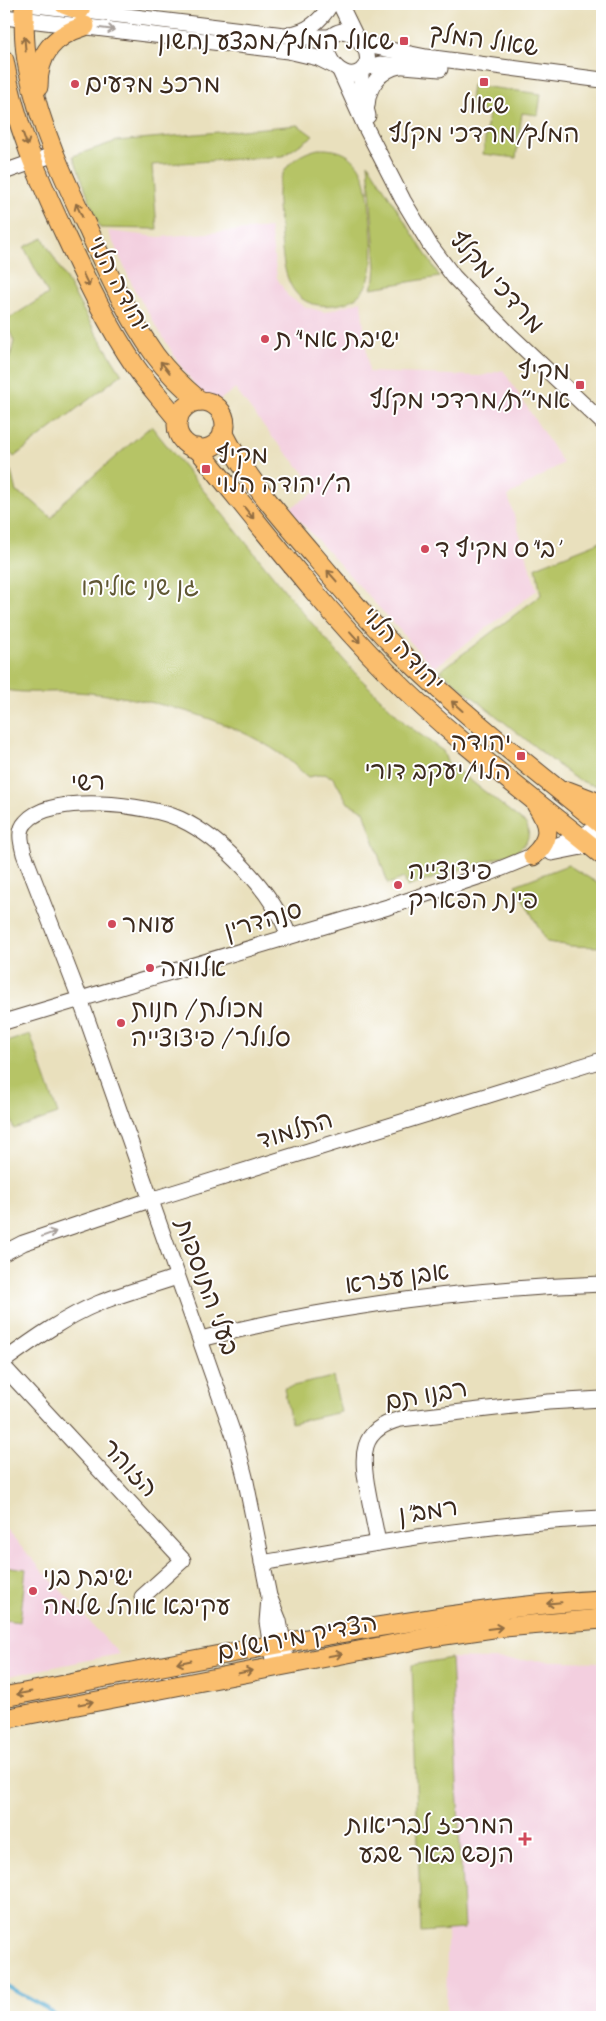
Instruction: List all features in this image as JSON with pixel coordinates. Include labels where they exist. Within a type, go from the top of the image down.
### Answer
[{"type":"main road","name":"יהודה הלוי","points":[[25,9],[25,47],[37,104],[55,154],[103,263],[134,321],[155,355],[169,372],[200,401]]},
{"type":"main road","points":[[37,104],[39,70],[48,48],[72,30],[77,13]]},
{"type":"main road","name":"יהודה הלוי","points":[[4,61],[17,116],[34,162],[53,210],[87,282],[114,333],[136,367],[178,420]]},
{"type":"main road","points":[[200,401],[211,403],[219,410],[224,421],[223,432],[215,444],[204,448],[190,445],[181,438],[178,431],[178,420],[186,407],[200,401]]},
{"type":"main road","name":"יהודה הלוי","points":[[223,432],[254,485],[333,578],[404,657],[481,727],[602,826]]},
{"type":"main road","name":"יהודה הלוי","points":[[197,448],[268,538],[388,673],[466,744],[594,845]]},
{"type":"main road","points":[[548,782],[602,804]]},
{"type":"main road","points":[[533,798],[545,820],[548,831],[544,844],[533,856]]},
{"type":"main road","name":"הצדיק מירושלים","points":[[4,1697],[276,1644],[491,1609],[602,1600]]},
{"type":"main road","name":"הצדיק מירושלים","points":[[4,1719],[431,1637],[493,1628],[602,1618]]},
{"type":"street","points":[[278,34],[293,33],[306,29],[326,12],[330,4]]},
{"type":"street","points":[[335,4],[327,51],[338,69]]},
{"type":"street","points":[[77,13],[288,51],[318,58],[350,75],[363,70],[368,58],[340,4]]},
{"type":"street","points":[[4,17],[25,9],[317,39],[342,31],[352,34],[359,41]]},
{"type":"street","name":"שאול המלך","points":[[359,41],[426,57],[602,80]]},
{"type":"street","name":"שאול המלך","points":[[363,70],[380,64],[405,65],[602,90]]},
{"type":"street","points":[[366,110],[371,87],[377,79],[384,72],[405,65]]},
{"type":"street","name":"מרדכי מקלף","points":[[338,69],[364,124],[382,155],[416,223],[454,277],[509,334],[602,422]]},
{"type":"street","name":"מרדכי מקלף","points":[[363,70],[361,89],[366,110],[382,155]]},
{"type":"street","points":[[4,172],[55,154]]},
{"type":"street","name":"רשי","points":[[80,999],[36,887],[21,839],[21,832],[25,822],[34,815],[50,808],[82,804],[140,807],[164,812],[198,828],[233,856],[254,879],[281,917],[289,936]]},
{"type":"street","name":"סנהדרין","points":[[4,1022],[388,907],[490,873],[533,856],[594,845],[602,826]]},
{"type":"street","name":"בעלי התוספות","points":[[80,999],[176,1278],[201,1339],[238,1450],[269,1596],[279,1622],[276,1644],[280,1665]]},
{"type":"street","name":"התלמוד","points":[[4,1253],[32,1240],[150,1200],[602,1060]]},
{"type":"street","points":[[4,1361],[49,1329],[100,1302],[176,1278]]},
{"type":"street","name":"אבן עזרא","points":[[201,1339],[303,1316],[398,1301],[468,1292],[602,1284]]},
{"type":"street","name":"הזוהר","points":[[4,1367],[183,1560],[142,1597]]},
{"type":"street","name":"רבנו תם","points":[[378,1543],[364,1475],[364,1451],[369,1437],[376,1429],[387,1422],[401,1419],[548,1402],[602,1398]]},
{"type":"street","name":"רמב\"ן","points":[[262,1562],[378,1543],[502,1526],[602,1518]]},
{"type":"shaded area","name":"בי\"ס מקיף ד'","points":[[270,228],[277,278],[288,296],[305,307],[325,312],[361,301],[369,372],[481,376],[503,370],[563,463],[508,496],[537,590],[434,668],[289,509],[319,489],[273,438],[235,389],[211,406],[181,367],[135,291],[108,231],[159,237]]},
{"type":"shaded area","name":"ישיבת בני עקיבא אוהל שלמה","points":[[4,1528],[119,1654],[4,1677]]},
{"type":"shaded area","name":"המרכז לבריאות הנפש באר שבע","points":[[451,1658],[602,1662],[602,2017],[446,2017]]},
{"type":"green space","points":[[472,85],[541,94],[538,115],[522,113],[516,158],[483,154],[489,112],[469,109]]},
{"type":"green space","points":[[298,125],[313,136],[283,156],[152,165],[157,229],[100,228],[73,156],[117,141]]},
{"type":"green space","points":[[318,149],[334,150],[347,155],[356,162],[366,183],[370,210],[372,262],[366,286],[359,295],[349,301],[334,305],[317,305],[304,300],[295,292],[285,269],[283,255],[278,202],[279,184],[287,167],[295,159]]},
{"type":"green space","points":[[368,163],[440,277],[371,288],[375,278],[376,267]]},
{"type":"green space","points":[[43,238],[96,333],[122,374],[14,457],[4,445],[4,363],[10,358],[14,341],[5,321],[48,294],[24,247]]},
{"type":"green space","name":"גן שני אליהו","points":[[151,426],[304,614],[356,674],[407,725],[443,751],[447,762],[526,824],[528,838],[524,845],[512,853],[407,887],[404,878],[388,884],[364,811],[348,803],[332,777],[324,774],[308,777],[285,757],[260,741],[236,729],[183,710],[156,703],[102,694],[4,690],[4,464],[11,471],[16,492],[31,500],[52,518],[62,503]]},
{"type":"green space","points":[[602,541],[602,786],[588,784],[573,777],[440,671],[541,595],[536,567]]},
{"type":"green space","points":[[568,865],[602,886],[602,947],[571,946],[547,942],[515,885]]},
{"type":"green space","points":[[30,1034],[58,1114],[14,1129],[4,1100],[4,1043]]},
{"type":"green space","points":[[333,1377],[341,1412],[291,1423],[284,1388]]},
{"type":"green space","points":[[4,1566],[26,1569],[20,1622],[4,1620]]},
{"type":"green space","points":[[451,1658],[464,1929],[421,1932],[412,1665]]},
{"type":"waterway","points":[[4,1985],[46,2008],[57,2017]]},
{"type":"place","name":"שאול המלך/מבצע נחשון","points":[[404,41]]},
{"type":"place","name":"שאול המלך/מרדכי מקלף","points":[[484,82]]},
{"type":"place","name":"מרכז מדעים","points":[[75,84]]},
{"type":"place","name":"ישיבת אמי\"ת","points":[[265,339]]},
{"type":"place","name":"מקיף אמי״ת/מרדכי מקלף","points":[[580,385]]},
{"type":"place","name":"מקיף ה׳/יהודה הלוי","points":[[206,469]]},
{"type":"place","name":"בי\"ס מקיף ד'","points":[[425,549]]},
{"type":"place","name":"יהודה הלוי/יעקב דורי","points":[[521,756]]},
{"type":"place","name":"פיצוצייה פינת הפארק","points":[[398,885]]},
{"type":"place","name":"עומר","points":[[112,924]]},
{"type":"place","name":"אלומה","points":[[150,968]]},
{"type":"place","name":"מכולת / חנות סלולר / פיצוצייה","points":[[121,1023]]},
{"type":"place","name":"ישיבת בני עקיבא אוהל שלמה","points":[[33,1591]]},
{"type":"place","name":"המרכז לבריאות הנפש באר שבע","points":[[525,1839]]}]
